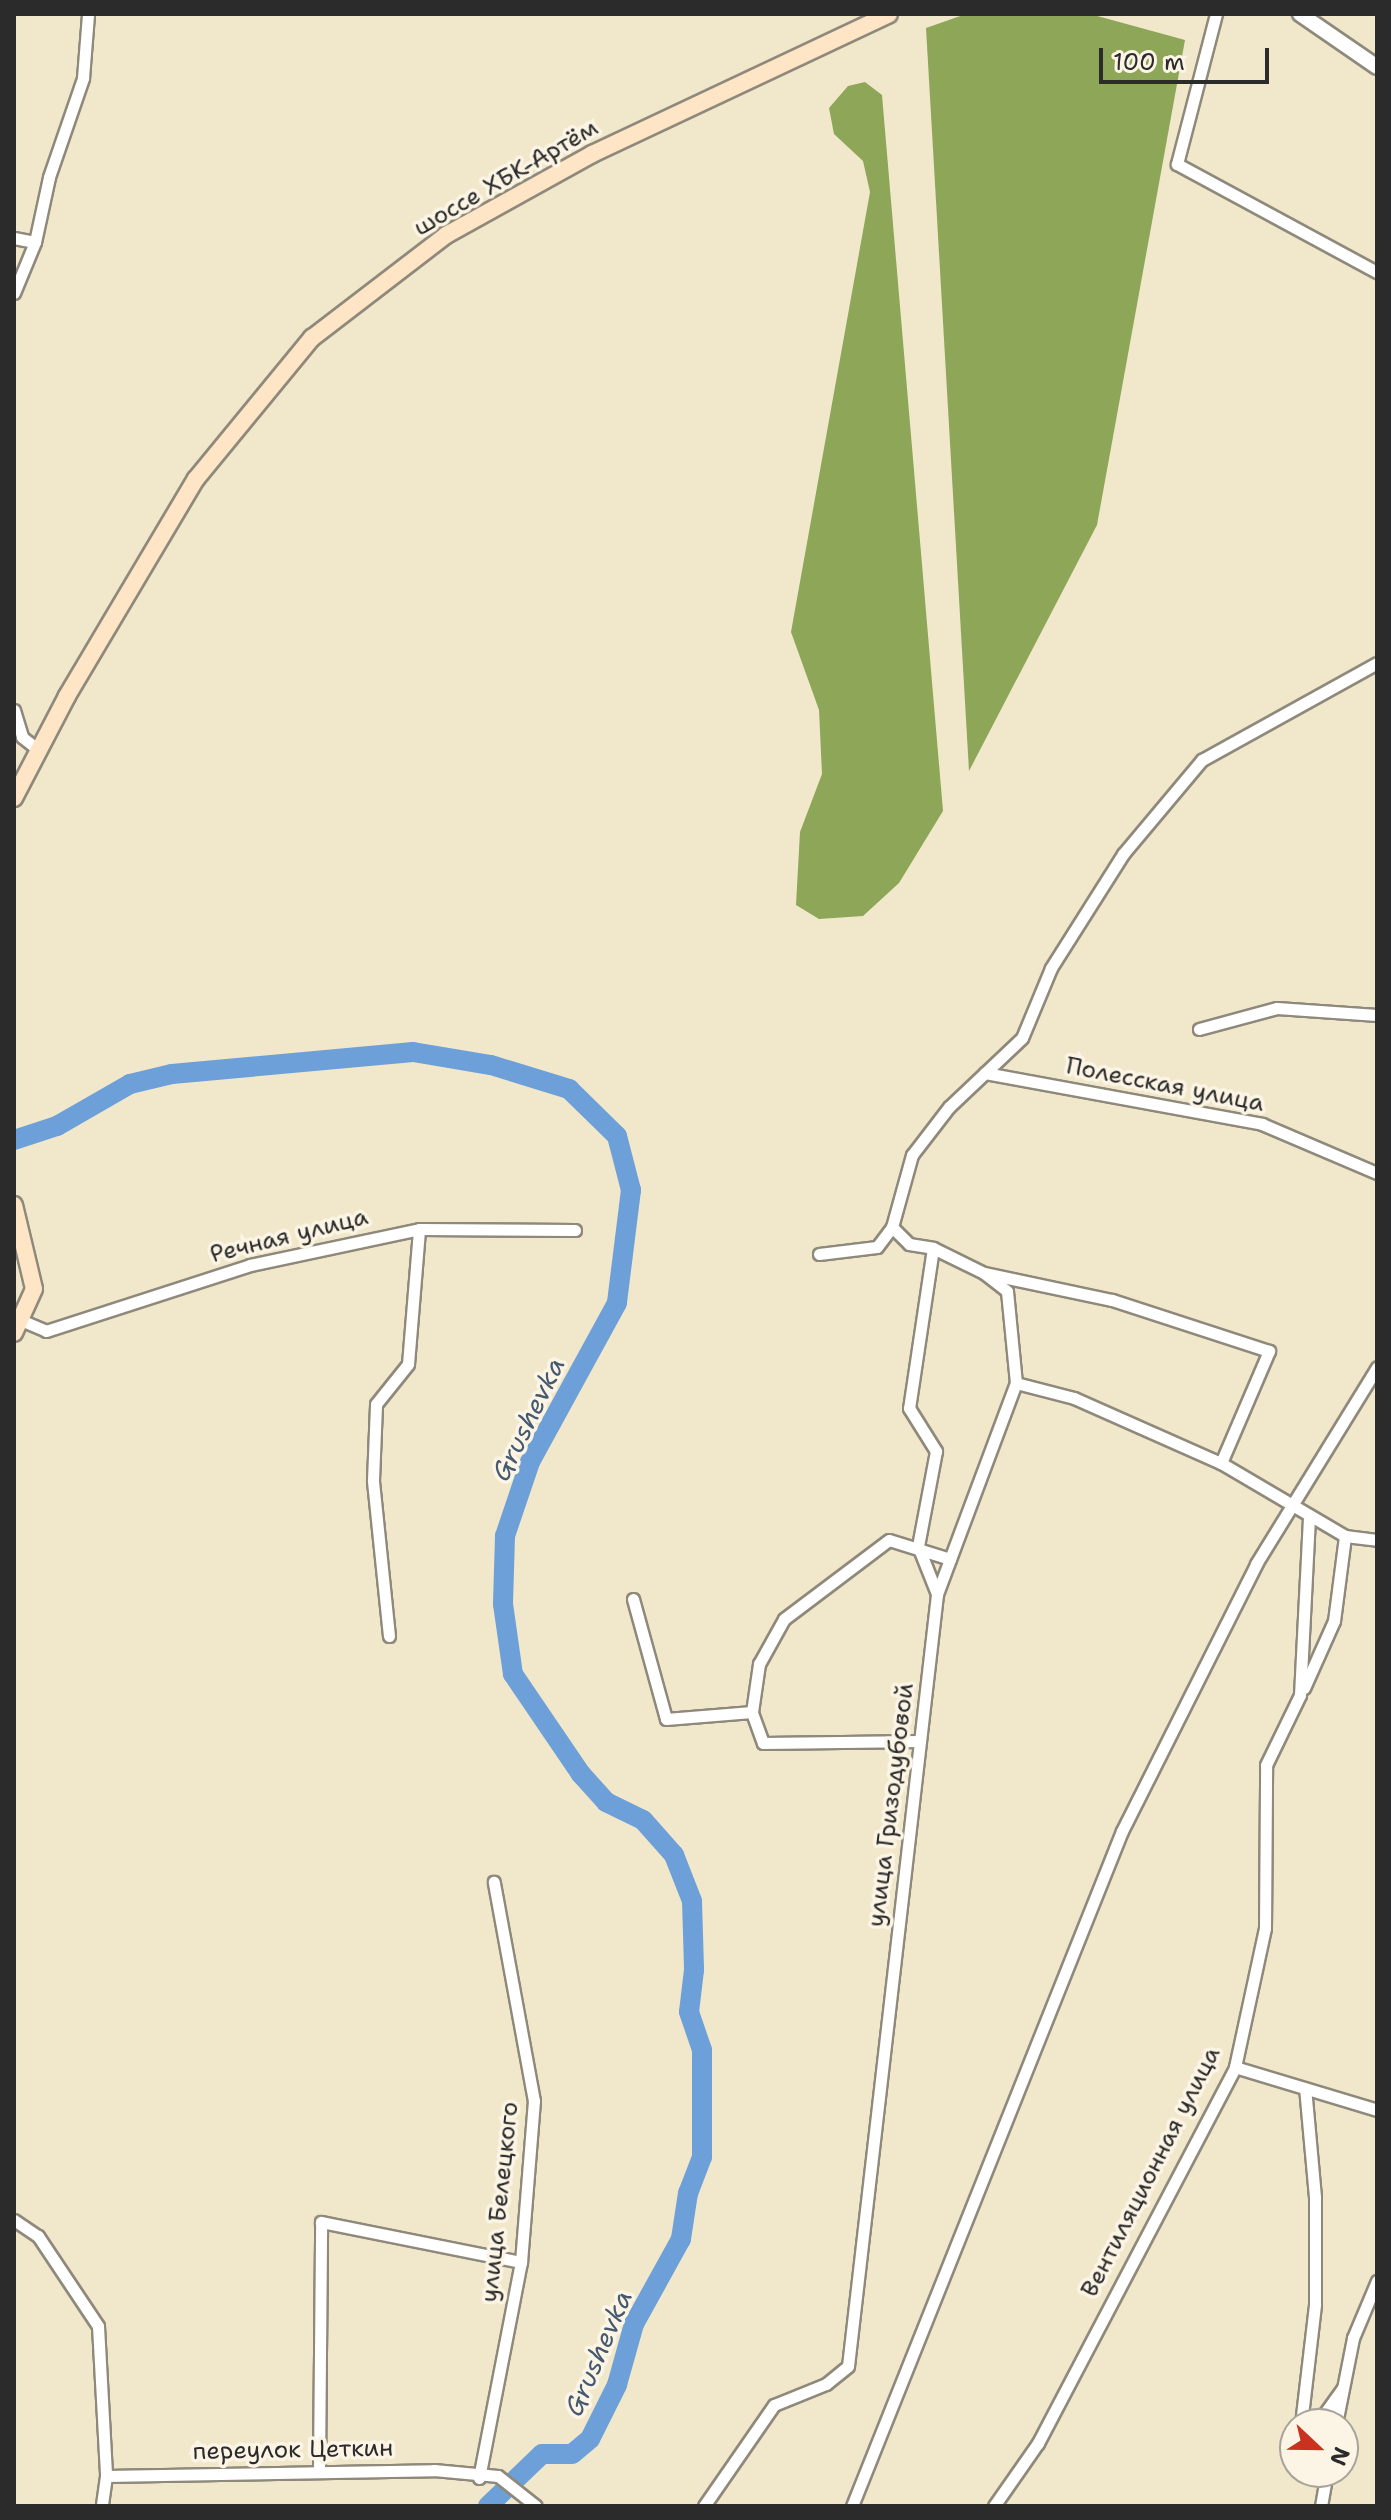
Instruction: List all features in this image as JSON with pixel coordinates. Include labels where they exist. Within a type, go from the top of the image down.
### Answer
[{"type":"main road","name":"шоссе ХБК-Артём","points":[[14,798],[67,696],[196,479],[312,338],[459,227],[592,154],[889,14]]},
{"type":"main road","points":[[14,1205],[34,1289],[18,1327]]},
{"type":"street","points":[[14,293],[35,242],[49,177],[83,78],[88,14]]},
{"type":"street","points":[[1216,14],[1177,164],[1377,272]]},
{"type":"street","points":[[1300,14],[1377,67]]},
{"type":"street","points":[[14,238],[35,242]]},
{"type":"street","points":[[819,1254],[877,1247],[892,1227],[912,1155],[985,1073],[1022,1038],[1051,968],[1123,854],[1202,760],[1377,663]]},
{"type":"street","points":[[14,710],[22,737],[40,751]]},
{"type":"street","points":[[1199,1029],[1277,1008],[1377,1015]]},
{"type":"street","name":"Полесская улица","points":[[985,1073],[1262,1124],[1377,1173]]},
{"type":"street","points":[[892,1227],[909,1244],[933,1248],[984,1273],[1112,1300],[1269,1351],[1221,1463]]},
{"type":"street","points":[[389,1636],[373,1480],[376,1404],[408,1364],[419,1229]]},
{"type":"street","name":"Речная улица","points":[[18,1327],[46,1331],[250,1265],[419,1229],[575,1230]]},
{"type":"street","points":[[933,1248],[909,1408],[936,1451],[918,1546],[937,1594]]},
{"type":"street","name":"улица Гризодубовой","points":[[704,2506],[774,2405],[826,2384],[848,2366],[937,1594],[1016,1383],[1007,1291],[984,1273]]},
{"type":"street","points":[[852,2506],[1122,1831],[1153,1778],[1206,1657],[1291,1502],[1377,1367]]},
{"type":"street","points":[[1016,1383],[1074,1398],[1221,1463],[1345,1536],[1377,1540]]},
{"type":"street","name":"Вентиляционная улица","points":[[1300,1695],[1309,1515]]},
{"type":"street","name":"Вентиляционная улица","points":[[994,2506],[1038,2443],[1235,2067],[1265,1928],[1266,1765],[1334,1621],[1345,1536]]},
{"type":"street","points":[[920,1741],[763,1743],[752,1712],[759,1664],[784,1619],[889,1540],[918,1546],[935,1558],[950,1559]]},
{"type":"street","points":[[633,1599],[666,1719],[752,1712]]},
{"type":"street","name":"улица Белецкого","points":[[479,2478],[521,2262],[534,2101],[494,1882]]},
{"type":"street","points":[[1235,2067],[1377,2110]]},
{"type":"street","points":[[1303,2408],[1315,2304],[1315,2197],[1305,2088]]},
{"type":"street","points":[[14,2220],[38,2236],[98,2326],[106,2476],[102,2506]]},
{"type":"street","points":[[319,2469],[321,2222],[521,2262]]},
{"type":"street","points":[[1339,2408],[1353,2338],[1377,2281]]},
{"type":"street","points":[[1329,2408],[1343,2388]]},
{"type":"street","name":"переулок Цеткин","points":[[106,2476],[319,2469],[434,2470],[479,2478],[498,2476],[536,2504]]},
{"type":"green space","points":[[966,14],[1090,14],[1185,40],[1097,525],[969,771],[926,28]]},
{"type":"green space","points":[[865,82],[882,95],[943,811],[899,883],[863,916],[819,919],[796,905],[800,832],[822,774],[819,710],[791,632],[870,192],[863,161],[834,134],[829,108],[848,86]]},
{"type":"waterway","name":"Grushevka","points":[[14,1140],[57,1126],[130,1084],[172,1074],[413,1052],[491,1065],[569,1089],[617,1136],[631,1190],[617,1303],[530,1462],[505,1536],[503,1604],[513,1674],[581,1774],[606,1802],[643,1820],[674,1855],[692,1901],[694,1970],[689,2012],[702,2050],[702,2157],[688,2193],[681,2239],[634,2324],[617,2385],[590,2439],[572,2454],[542,2454],[488,2506]]}]
